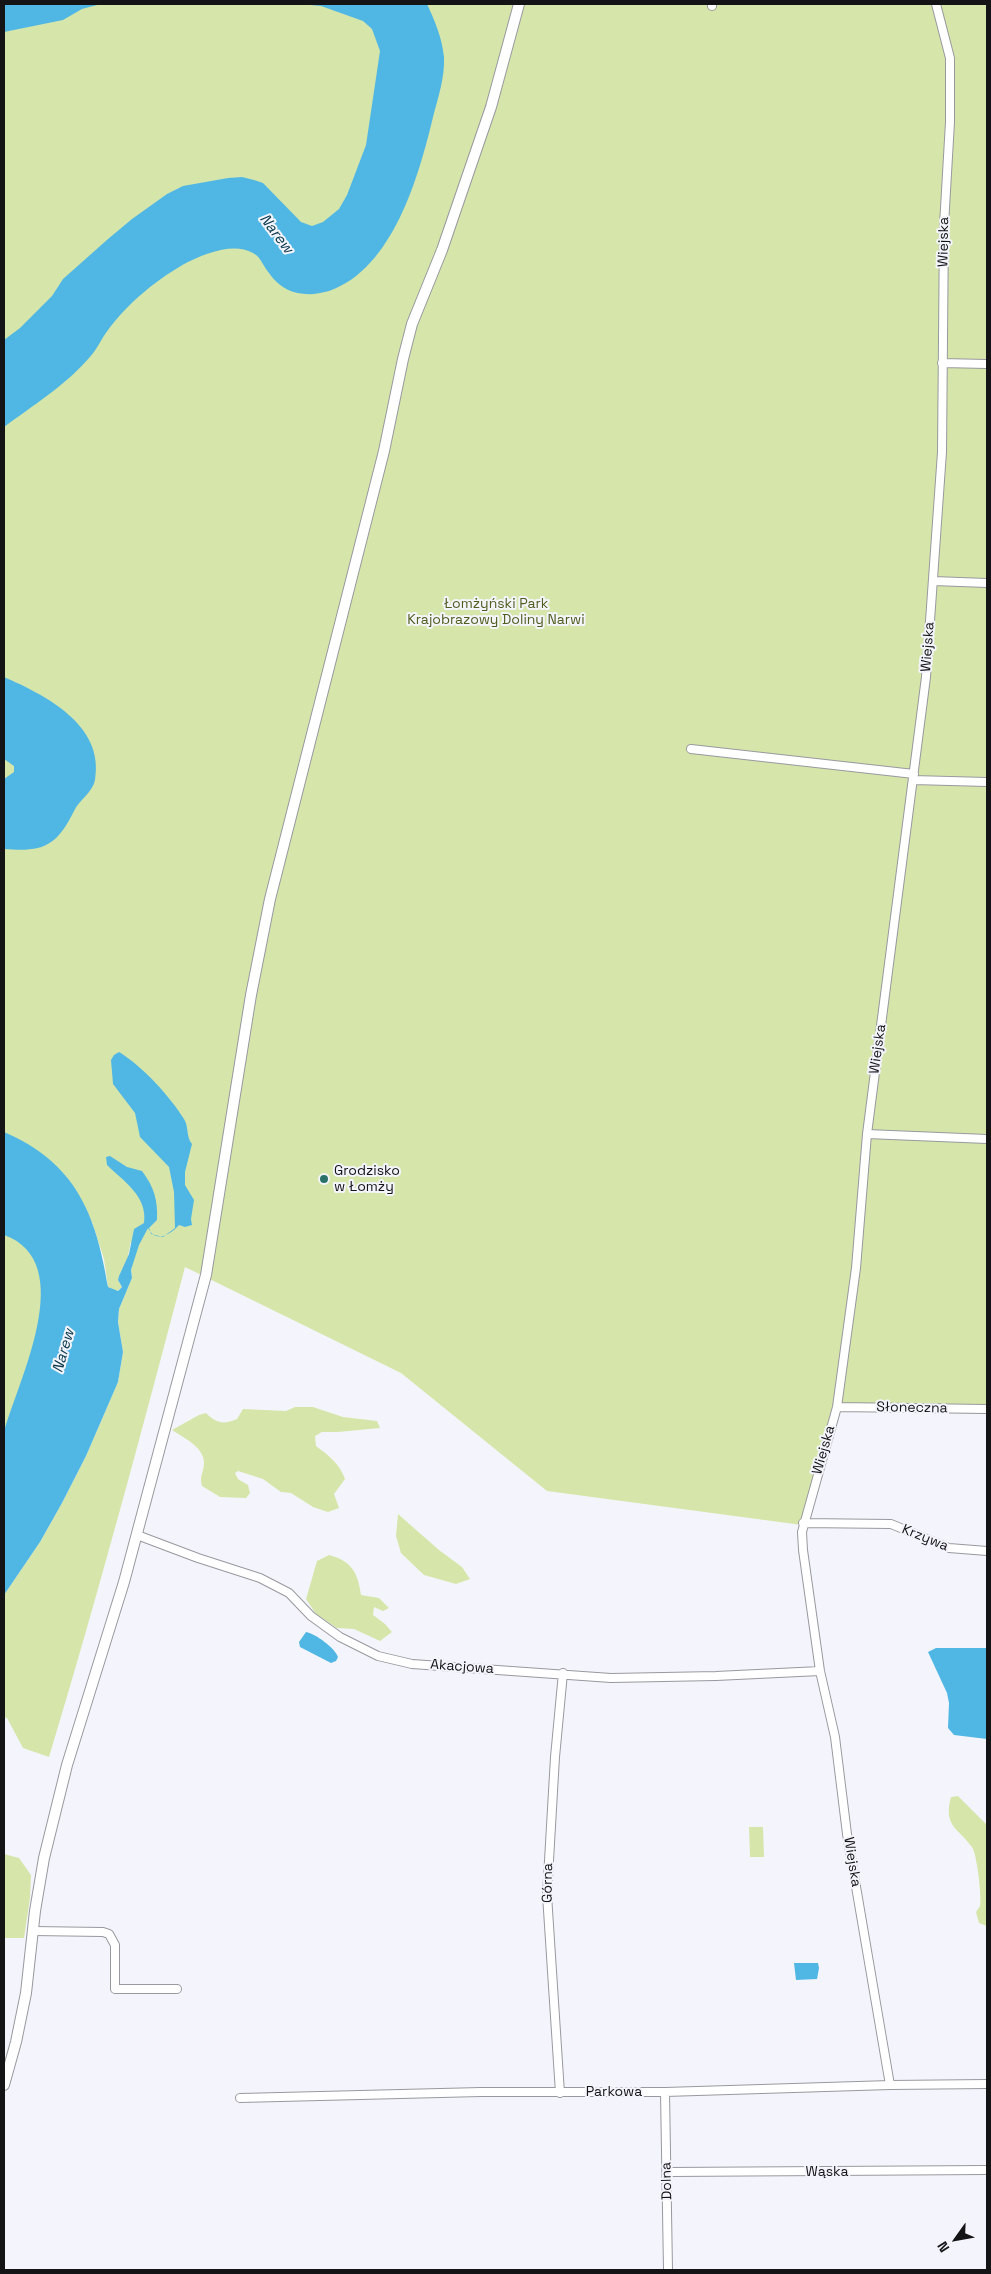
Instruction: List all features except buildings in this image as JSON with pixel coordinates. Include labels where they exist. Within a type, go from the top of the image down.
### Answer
[{"type":"street","points":[[4,2085],[16,2042],[26,1994],[44,1858],[67,1765],[103,1654],[206,1275],[251,995],[270,899],[384,451],[402,359],[412,324],[442,250],[491,107],[519,4]]},
{"type":"street","name":"Wiejska","points":[[890,2085],[847,1834],[835,1737],[820,1671],[802,1550],[803,1523],[837,1407],[856,1268],[866,1134],[926,677],[942,452],[944,225],[950,122],[950,58],[936,4]]},
{"type":"street","points":[[942,363],[987,364]]},
{"type":"street","points":[[932,581],[987,583]]},
{"type":"street","points":[[691,749],[913,777],[987,782]]},
{"type":"street","points":[[866,1134],[987,1139]]},
{"type":"street","name":"Słoneczna","points":[[837,1407],[987,1410]]},
{"type":"street","name":"Krzywa","points":[[803,1523],[891,1524],[949,1548],[987,1551]]},
{"type":"street","name":"Akacjowa","points":[[137,1534],[198,1558],[260,1578],[277,1586],[325,1627],[378,1656],[412,1664],[611,1678],[716,1676],[820,1671]]},
{"type":"street","name":"Górna","points":[[560,2092],[547,1895],[554,1774],[563,1674]]},
{"type":"street","points":[[33,1931],[103,1932],[109,1934],[114,1945],[115,1989],[177,1989]]},
{"type":"street","name":"Parkowa","points":[[240,2098],[664,2092],[987,2084]]},
{"type":"street","name":"Dolna","points":[[664,2092],[668,2172],[668,2270]]},
{"type":"street","name":"Wąska","points":[[668,2172],[987,2170]]},
{"type":"green space","name":"Łomżyński Park Krajobrazowy Doliny Narwi","points":[[4,4],[987,4],[987,1414],[832,1410],[802,1525],[547,1491],[401,1373],[185,1267],[119,1513],[49,1757],[23,1748],[7,1718],[4,1717],[4,1595],[40,1542],[62,1503],[86,1456],[118,1382],[123,1352],[118,1322],[119,1309],[132,1278],[133,1262],[131,1241],[127,1261],[118,1280],[122,1287],[116,1292],[108,1287],[104,1259],[92,1222],[90,1221],[4,1512]]},
{"type":"green space","points":[[295,1407],[313,1407],[343,1417],[377,1421],[380,1428],[322,1432],[315,1436],[316,1446],[337,1464],[345,1479],[334,1494],[339,1508],[328,1512],[313,1507],[291,1493],[281,1492],[263,1479],[238,1471],[235,1473],[238,1479],[248,1485],[250,1493],[246,1498],[220,1497],[202,1486],[201,1479],[204,1463],[201,1452],[172,1430],[206,1413],[217,1421],[228,1422],[237,1419],[243,1409],[286,1411]]},
{"type":"green space","points":[[398,1514],[439,1550],[462,1567],[470,1579],[456,1584],[424,1575],[401,1553],[396,1536]]},
{"type":"green space","points":[[329,1555],[348,1564],[356,1574],[361,1595],[379,1598],[389,1608],[383,1611],[374,1607],[373,1615],[392,1632],[380,1641],[354,1629],[337,1628],[316,1614],[306,1599],[317,1561]]},
{"type":"green space","points":[[958,1796],[987,1825],[987,1926],[979,1923],[976,1912],[980,1906],[980,1894],[974,1851],[950,1821],[949,1807],[951,1797]]},
{"type":"green space","points":[[749,1827],[763,1827],[764,1857],[750,1857]]},
{"type":"green space","points":[[4,1854],[19,1858],[31,1875],[30,1898],[24,1938],[4,1938]]},
{"type":"water","points":[[4,4],[101,4],[82,9],[63,20],[4,32]]},
{"type":"water","name":"Narew","points":[[300,4],[427,4],[438,30],[444,57],[439,95],[411,192],[400,218],[386,242],[370,263],[351,280],[329,291],[312,294],[288,290],[281,286],[258,257],[245,250],[237,248],[220,250],[188,262],[155,283],[134,301],[116,320],[94,352],[80,368],[48,395],[4,427],[4,340],[20,328],[52,296],[63,279],[132,219],[167,194],[183,186],[242,177],[263,183],[301,222],[312,226],[323,222],[339,209],[347,195],[366,145],[380,51],[372,29],[363,21],[321,6]]},
{"type":"water","points":[[4,677],[37,693],[69,715],[91,743],[96,761],[95,780],[92,788],[76,807],[61,833],[47,845],[39,848],[4,849],[4,779],[14,772],[14,766],[4,759]]},
{"type":"water","points":[[119,1052],[146,1073],[171,1100],[186,1122],[192,1144],[185,1172],[185,1185],[194,1200],[192,1225],[185,1227],[179,1225],[166,1235],[175,1228],[174,1192],[169,1167],[140,1137],[135,1113],[113,1084],[111,1060]]},
{"type":"water","name":"Narew","points":[[4,1132],[29,1145],[49,1159],[65,1175],[78,1194],[89,1214],[97,1236],[108,1287],[118,1291],[122,1287],[118,1280],[119,1276],[129,1254],[134,1229],[144,1223],[144,1213],[138,1197],[127,1183],[107,1165],[106,1157],[110,1156],[127,1167],[142,1171],[150,1183],[156,1200],[157,1220],[149,1228],[150,1231],[148,1228],[139,1245],[131,1270],[132,1278],[119,1309],[118,1322],[123,1352],[118,1382],[86,1456],[62,1503],[40,1542],[4,1595],[4,1432],[30,1355],[41,1296],[38,1270],[26,1249],[4,1235]]},
{"type":"water","points":[[306,1632],[315,1635],[325,1642],[336,1653],[338,1657],[336,1661],[331,1663],[300,1647],[299,1642]]},
{"type":"water","points":[[936,1648],[987,1648],[987,1739],[954,1735],[948,1728],[949,1703],[947,1693],[928,1652]]},
{"type":"water","points":[[794,1963],[818,1963],[817,1979],[796,1980]]},
{"type":"place","name":"Grodzisko w Łomży","points":[[324,1179]]}]
